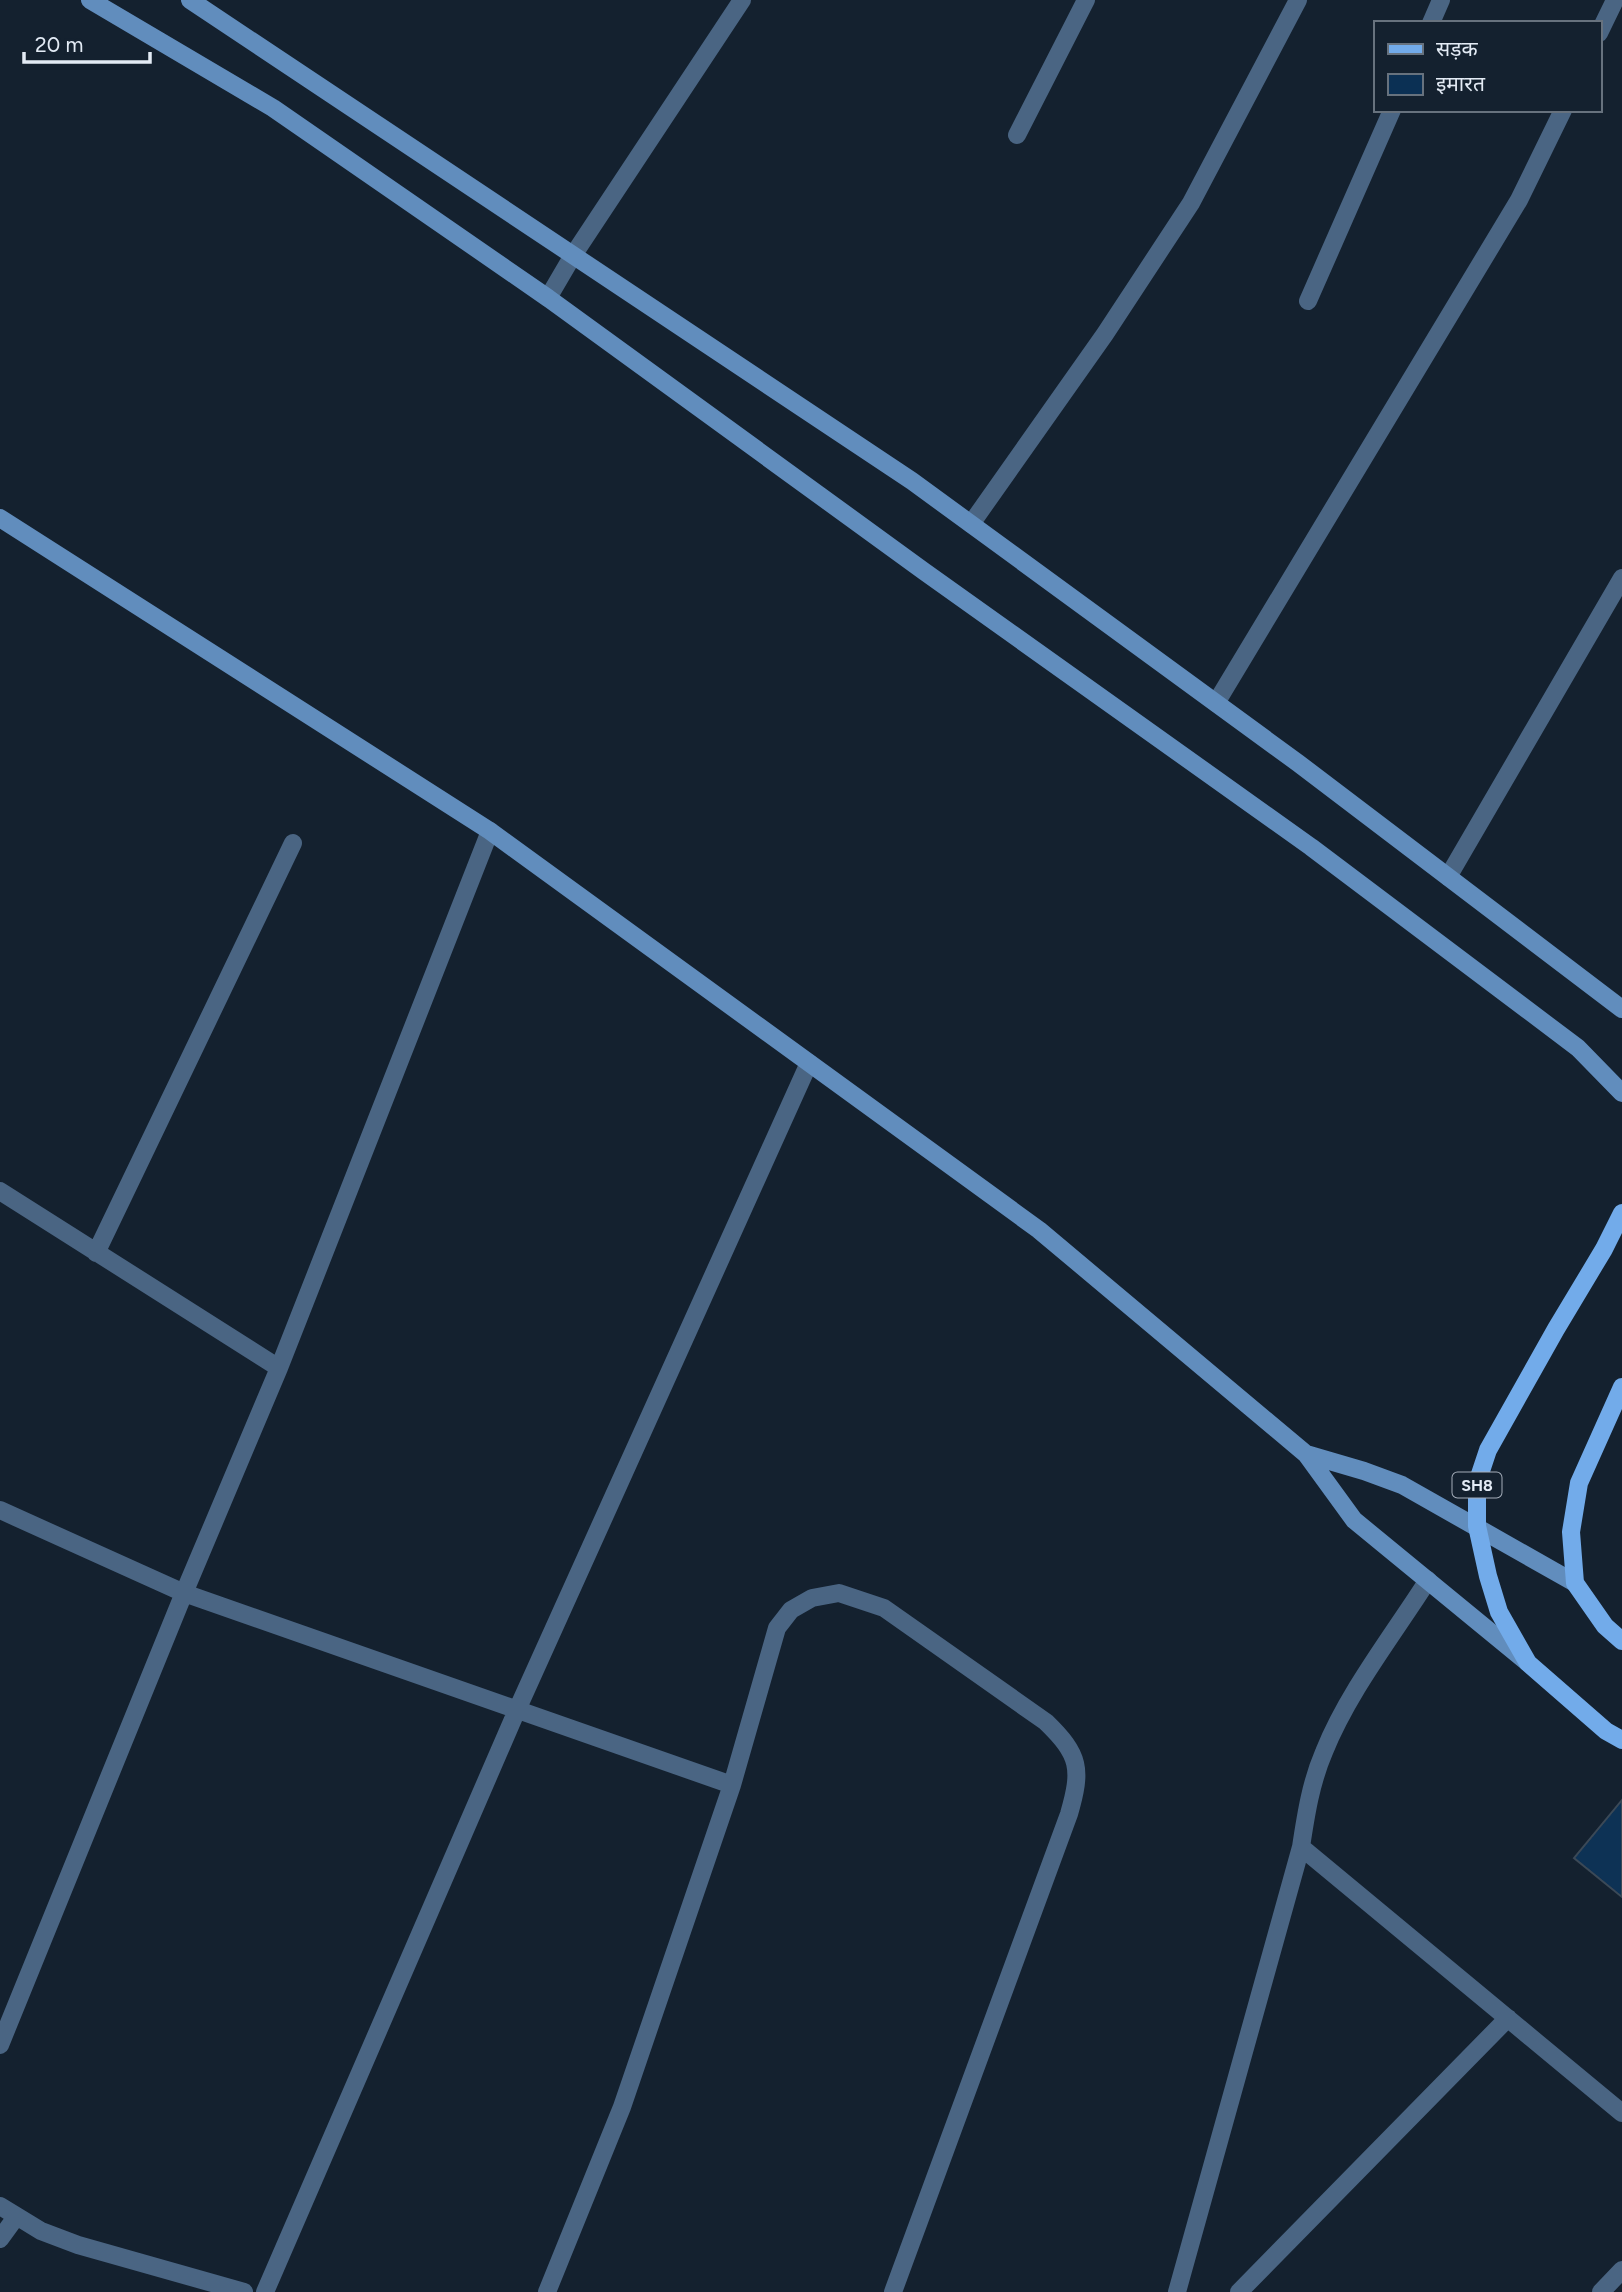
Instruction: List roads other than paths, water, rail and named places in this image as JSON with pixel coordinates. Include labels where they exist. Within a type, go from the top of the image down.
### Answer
[{"type":"main road","points":[[90,0],[273,108],[548,298],[925,572],[1311,847],[1578,1048],[1622,1093]]},
{"type":"main road","points":[[190,0],[912,481],[1216,703],[1622,1009]]},
{"type":"main road","points":[[0,517],[490,831],[1040,1230],[1306,1454],[1354,1520],[1528,1663]]},
{"type":"main road","name":"SH8","points":[[1622,1213],[1488,1450],[1477,1483],[1477,1526],[1499,1612],[1528,1663],[1606,1731],[1622,1740]]},
{"type":"main road","points":[[1575,1583],[1572,1532],[1579,1483],[1622,1387]]},
{"type":"main road","points":[[1306,1454],[1402,1485],[1575,1583],[1605,1626],[1622,1641]]},
{"type":"street","points":[[548,298],[572,257],[742,0]]},
{"type":"street","points":[[1017,135],[1086,0]]},
{"type":"street","points":[[971,524],[1105,334],[1191,203],[1298,0]]},
{"type":"street","points":[[1432,21],[1441,0]]},
{"type":"street","points":[[1601,29],[1615,0]]},
{"type":"street","points":[[1308,301],[1391,112]]},
{"type":"street","points":[[1216,703],[1519,201],[1562,112]]},
{"type":"street","points":[[1448,877],[1622,578]]},
{"type":"street","points":[[0,2045],[184,1593],[279,1368],[490,831]]},
{"type":"street","points":[[96,1253],[293,843]]},
{"type":"street","points":[[265,2292],[517,1710],[809,1063]]},
{"type":"street","points":[[0,1191],[279,1368]]},
{"type":"street","points":[[0,1510],[184,1593],[732,1785]]},
{"type":"street","points":[[1177,2292],[1301,1846],[1309,1795],[1323,1752],[1343,1710],[1428,1580]]},
{"type":"street","points":[[547,2292],[622,2107],[732,1785],[777,1629],[791,1609],[812,1598],[839,1593],[884,1608],[1046,1722],[1066,1741],[1076,1762],[1077,1787],[1069,1814],[893,2292]]},
{"type":"street","points":[[1301,1846],[1622,2113]]},
{"type":"street","points":[[1239,2292],[1508,2018]]},
{"type":"street","points":[[0,2206],[16,2217],[78,2245],[244,2292]]},
{"type":"street","points":[[0,2239],[16,2217]]},
{"type":"street","points":[[1601,2292],[1622,2270]]}]
